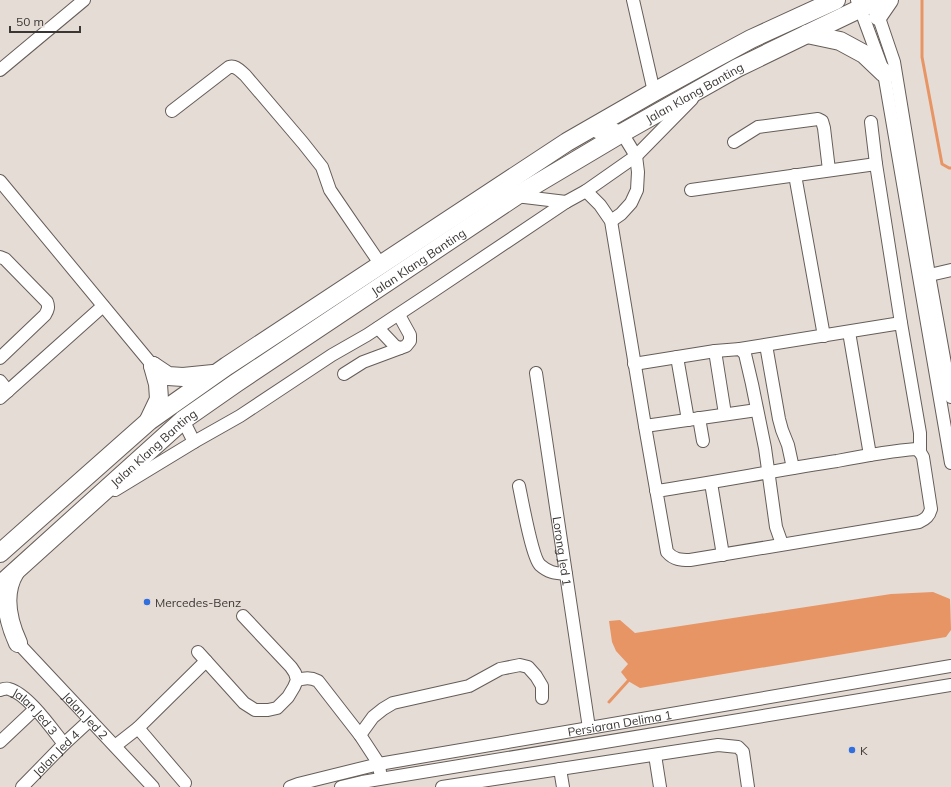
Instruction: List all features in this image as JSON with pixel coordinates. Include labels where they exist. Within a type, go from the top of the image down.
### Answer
[{"type":"highway","name":"Jalan Klang Banting","points":[[0,553],[149,421],[214,374],[567,142],[751,39],[836,0]]},
{"type":"highway","name":"Jalan Klang Banting","points":[[0,585],[183,420],[516,196],[622,132],[737,68],[873,4]]},
{"type":"highway","points":[[807,34],[840,41],[864,54],[884,73]]},
{"type":"highway","points":[[183,420],[184,409],[190,402],[241,368],[313,309]]},
{"type":"highway","points":[[153,366],[168,376],[183,377],[214,374]]},
{"type":"highway","points":[[149,421],[159,399],[158,384],[153,366]]},
{"type":"highway","points":[[15,572],[8,585],[7,602],[10,621],[18,643]]},
{"type":"highway","points":[[0,634],[7,639],[18,643]]},
{"type":"street","points":[[0,70],[84,0]]},
{"type":"street","points":[[633,0],[654,92]]},
{"type":"street","points":[[873,4],[884,73],[924,276],[951,397]]},
{"type":"street","points":[[873,4],[894,62],[951,463]]},
{"type":"street","points":[[172,111],[229,66],[236,67],[245,75],[322,167],[330,190],[381,265]]},
{"type":"street","points":[[89,505],[240,416],[332,355],[399,315],[586,190],[636,156],[703,88]]},
{"type":"street","points":[[734,142],[758,127],[818,119],[822,121],[824,128],[829,170]]},
{"type":"street","points":[[871,122],[876,164],[901,323],[920,433],[920,452]]},
{"type":"street","points":[[567,142],[610,127],[622,132],[636,156],[638,172],[637,190],[631,203],[621,214],[611,220]]},
{"type":"street","points":[[691,190],[876,164]]},
{"type":"street","points":[[795,175],[824,336]]},
{"type":"street","points":[[0,181],[153,366]]},
{"type":"street","points":[[586,190],[600,204],[611,220],[644,426],[667,552],[671,556],[677,559],[690,560],[919,522],[925,520],[930,515],[931,509],[923,457],[916,449],[870,455],[711,483],[656,491]]},
{"type":"street","points":[[516,196],[566,202]]},
{"type":"street","points":[[0,257],[5,260],[46,302],[48,306],[48,310],[45,315],[0,358]]},
{"type":"street","points":[[924,276],[951,270]]},
{"type":"street","points":[[0,381],[4,395],[103,306]]},
{"type":"street","points":[[344,374],[363,362],[406,346],[410,341],[410,335],[399,315]]},
{"type":"street","points":[[634,364],[715,351],[740,349],[901,323]]},
{"type":"street","points":[[378,328],[395,346],[400,348]]},
{"type":"street","points":[[849,332],[870,455]]},
{"type":"street","points":[[766,345],[779,418],[788,445],[793,468]]},
{"type":"street","points":[[740,349],[745,354],[765,448],[776,527],[782,544]]},
{"type":"street","points":[[715,351],[725,414]]},
{"type":"street","points":[[677,357],[694,419],[703,441]]},
{"type":"street","name":"Lorong Jed 1","points":[[536,373],[589,728]]},
{"type":"street","points":[[644,426],[757,410]]},
{"type":"street","points":[[183,420],[194,442]]},
{"type":"street","points":[[711,483],[723,555]]},
{"type":"street","points":[[519,486],[533,547],[539,564],[550,572],[566,574]]},
{"type":"street","points":[[198,652],[244,703],[255,710],[277,708],[288,697],[294,687],[296,680],[295,673],[244,616]]},
{"type":"street","name":"Jalan Jed 2","points":[[18,643],[153,787]]},
{"type":"street","points":[[947,667],[951,658]]},
{"type":"street","points":[[115,746],[138,728],[206,661]]},
{"type":"street","points":[[360,735],[373,717],[393,703],[469,686],[500,669],[520,665],[528,667],[542,686],[542,698]]},
{"type":"street","name":"Persiaran Delima 1","points":[[290,787],[379,764],[947,667]]},
{"type":"street","points":[[296,680],[313,678],[318,681],[360,735],[379,764],[382,783]]},
{"type":"street","name":"Persiaran Delima 1","points":[[341,787],[362,782],[382,783],[759,716],[951,684]]},
{"type":"street","name":"Jalan Jed 3","points":[[0,690],[8,689],[25,699],[64,744]]},
{"type":"street","points":[[758,699],[759,716]]},
{"type":"street","points":[[0,742],[35,709]]},
{"type":"street","name":"Jalan Jed 4","points":[[22,787],[90,720]]},
{"type":"street","points":[[138,728],[186,783]]},
{"type":"street","points":[[442,787],[469,785],[560,769],[718,745],[738,747],[743,752],[748,787]]},
{"type":"street","points":[[655,755],[660,787]]},
{"type":"street","points":[[560,769],[563,787]]},
{"type":"shaded area","points":[[933,592],[950,599],[951,630],[946,637],[640,688],[628,681],[621,672],[628,664],[616,651],[612,642],[609,621],[620,620],[635,633],[891,594]]},
{"type":"waterway","points":[[922,0],[922,57],[942,164],[951,168]]},
{"type":"waterway","points":[[609,702],[628,681]]},
{"type":"place","name":"Mercedes-Benz","points":[[147,602]]},
{"type":"place","name":"K","points":[[852,750]]}]
